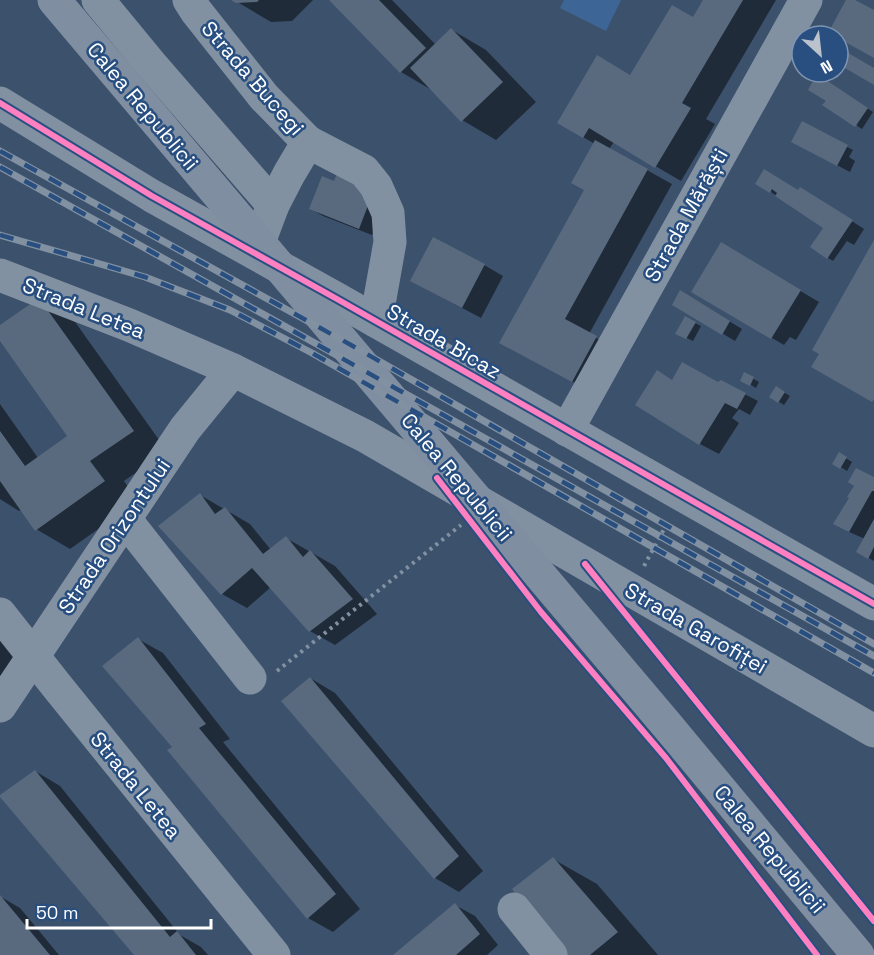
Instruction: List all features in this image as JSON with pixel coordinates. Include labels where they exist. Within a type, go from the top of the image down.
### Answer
[{"type":"main road","name":"Calea Republicii","points":[[54,0],[651,706],[857,954]]},
{"type":"street","points":[[98,0],[273,205]]},
{"type":"street","name":"Strada Bucegi","points":[[189,0],[264,97],[308,142],[273,205],[255,253]]},
{"type":"street","name":"Strada Mărăști","points":[[567,430],[806,0]]},
{"type":"street","name":"Strada Bicaz","points":[[0,103],[152,196],[874,604]]},
{"type":"street","points":[[308,142],[364,171],[376,186],[388,213],[390,242],[376,321]]},
{"type":"street","name":"Strada Letea","points":[[0,275],[129,325],[233,370]]},
{"type":"street","name":"Strada Orizontului","points":[[0,706],[185,429],[233,370]]},
{"type":"street","name":"Strada Garofiței","points":[[233,370],[365,436],[874,731]]},
{"type":"street","points":[[125,519],[250,678]]},
{"type":"street","name":"Strada Letea","points":[[0,614],[273,955]]},
{"type":"street","points":[[514,909],[552,955]]},
{"type":"path","points":[[630,590],[683,496]]},
{"type":"path","points":[[250,678],[263,682],[469,519]]},
{"type":"shaded area","points":[[564,0],[621,0],[606,31],[560,8]]},
{"type":"building","points":[[231,0],[259,0],[236,3]]},
{"type":"building","points":[[329,0],[379,0],[426,48],[400,73]]},
{"type":"building","points":[[703,0],[743,0],[682,103],[691,108],[655,168],[589,128],[583,138],[557,123],[597,55],[630,75],[672,5],[693,17]]},
{"type":"building","points":[[846,0],[855,0],[874,10],[874,58],[850,45],[850,24],[833,24]]},
{"type":"building","points":[[451,28],[503,82],[461,122],[410,68]]},
{"type":"building","points":[[850,54],[874,68],[874,85],[850,71]]},
{"type":"building","points":[[811,84],[832,84],[868,108],[855,127],[822,105],[826,101],[808,90]]},
{"type":"building","points":[[802,121],[848,145],[837,166],[791,142]]},
{"type":"building","points":[[595,140],[648,169],[565,319],[597,336],[572,382],[499,343],[584,190],[571,183]]},
{"type":"building","points":[[339,169],[372,195],[359,229],[309,209],[322,176],[334,181]]},
{"type":"building","points":[[764,169],[798,190],[800,187],[853,220],[827,259],[810,247],[823,228],[775,196],[777,193],[772,189],[770,193],[755,184]]},
{"type":"building","points":[[433,237],[485,264],[462,308],[410,281]]},
{"type":"building","points":[[874,240],[874,399],[872,402],[811,367],[819,354],[812,350]]},
{"type":"building","points":[[721,242],[801,290],[771,339],[691,292]]},
{"type":"building","points":[[680,290],[730,321],[722,335],[672,305]]},
{"type":"building","points":[[39,298],[134,431],[90,461],[105,481],[35,531],[0,481],[0,431],[25,466],[67,436],[0,341],[0,325]]},
{"type":"building","points":[[685,316],[696,322],[686,339],[675,334]]},
{"type":"building","points":[[682,362],[718,382],[721,380],[746,393],[737,409],[725,403],[699,445],[635,405],[657,370],[672,380]]},
{"type":"building","points":[[744,372],[754,377],[750,386],[740,381]]},
{"type":"building","points":[[776,386],[785,392],[778,403],[769,397]]},
{"type":"building","points":[[839,452],[847,457],[840,469],[832,464]]},
{"type":"building","points":[[856,468],[874,477],[874,491],[849,532],[833,524],[854,486],[848,482]]},
{"type":"building","points":[[200,493],[215,514],[225,507],[263,554],[286,536],[303,557],[310,550],[353,599],[309,632],[252,568],[221,595],[158,526]]},
{"type":"building","points":[[874,519],[874,547],[868,559],[856,552]]},
{"type":"building","points":[[138,637],[206,724],[199,728],[336,894],[307,919],[167,750],[172,747],[102,666]]},
{"type":"building","points":[[310,677],[459,856],[434,879],[281,701]]},
{"type":"building","points":[[35,770],[170,937],[177,931],[196,955],[134,955],[0,797]]},
{"type":"building","points":[[553,857],[618,932],[590,955],[566,955],[512,889]]},
{"type":"building","points":[[0,895],[50,955],[0,955]]},
{"type":"building","points":[[455,903],[480,934],[456,955],[393,955]]},
{"type":"railway","points":[[0,151],[351,345],[874,644]]},
{"type":"railway","points":[[0,167],[874,656]]},
{"type":"railway","points":[[0,235],[145,277],[230,310],[312,353],[874,673]]},
{"type":"cycle path","points":[[0,103],[152,196],[874,604]]},
{"type":"cycle path","points":[[437,478],[541,612],[666,758],[817,955]]},
{"type":"cycle path","points":[[585,564],[874,921]]}]
